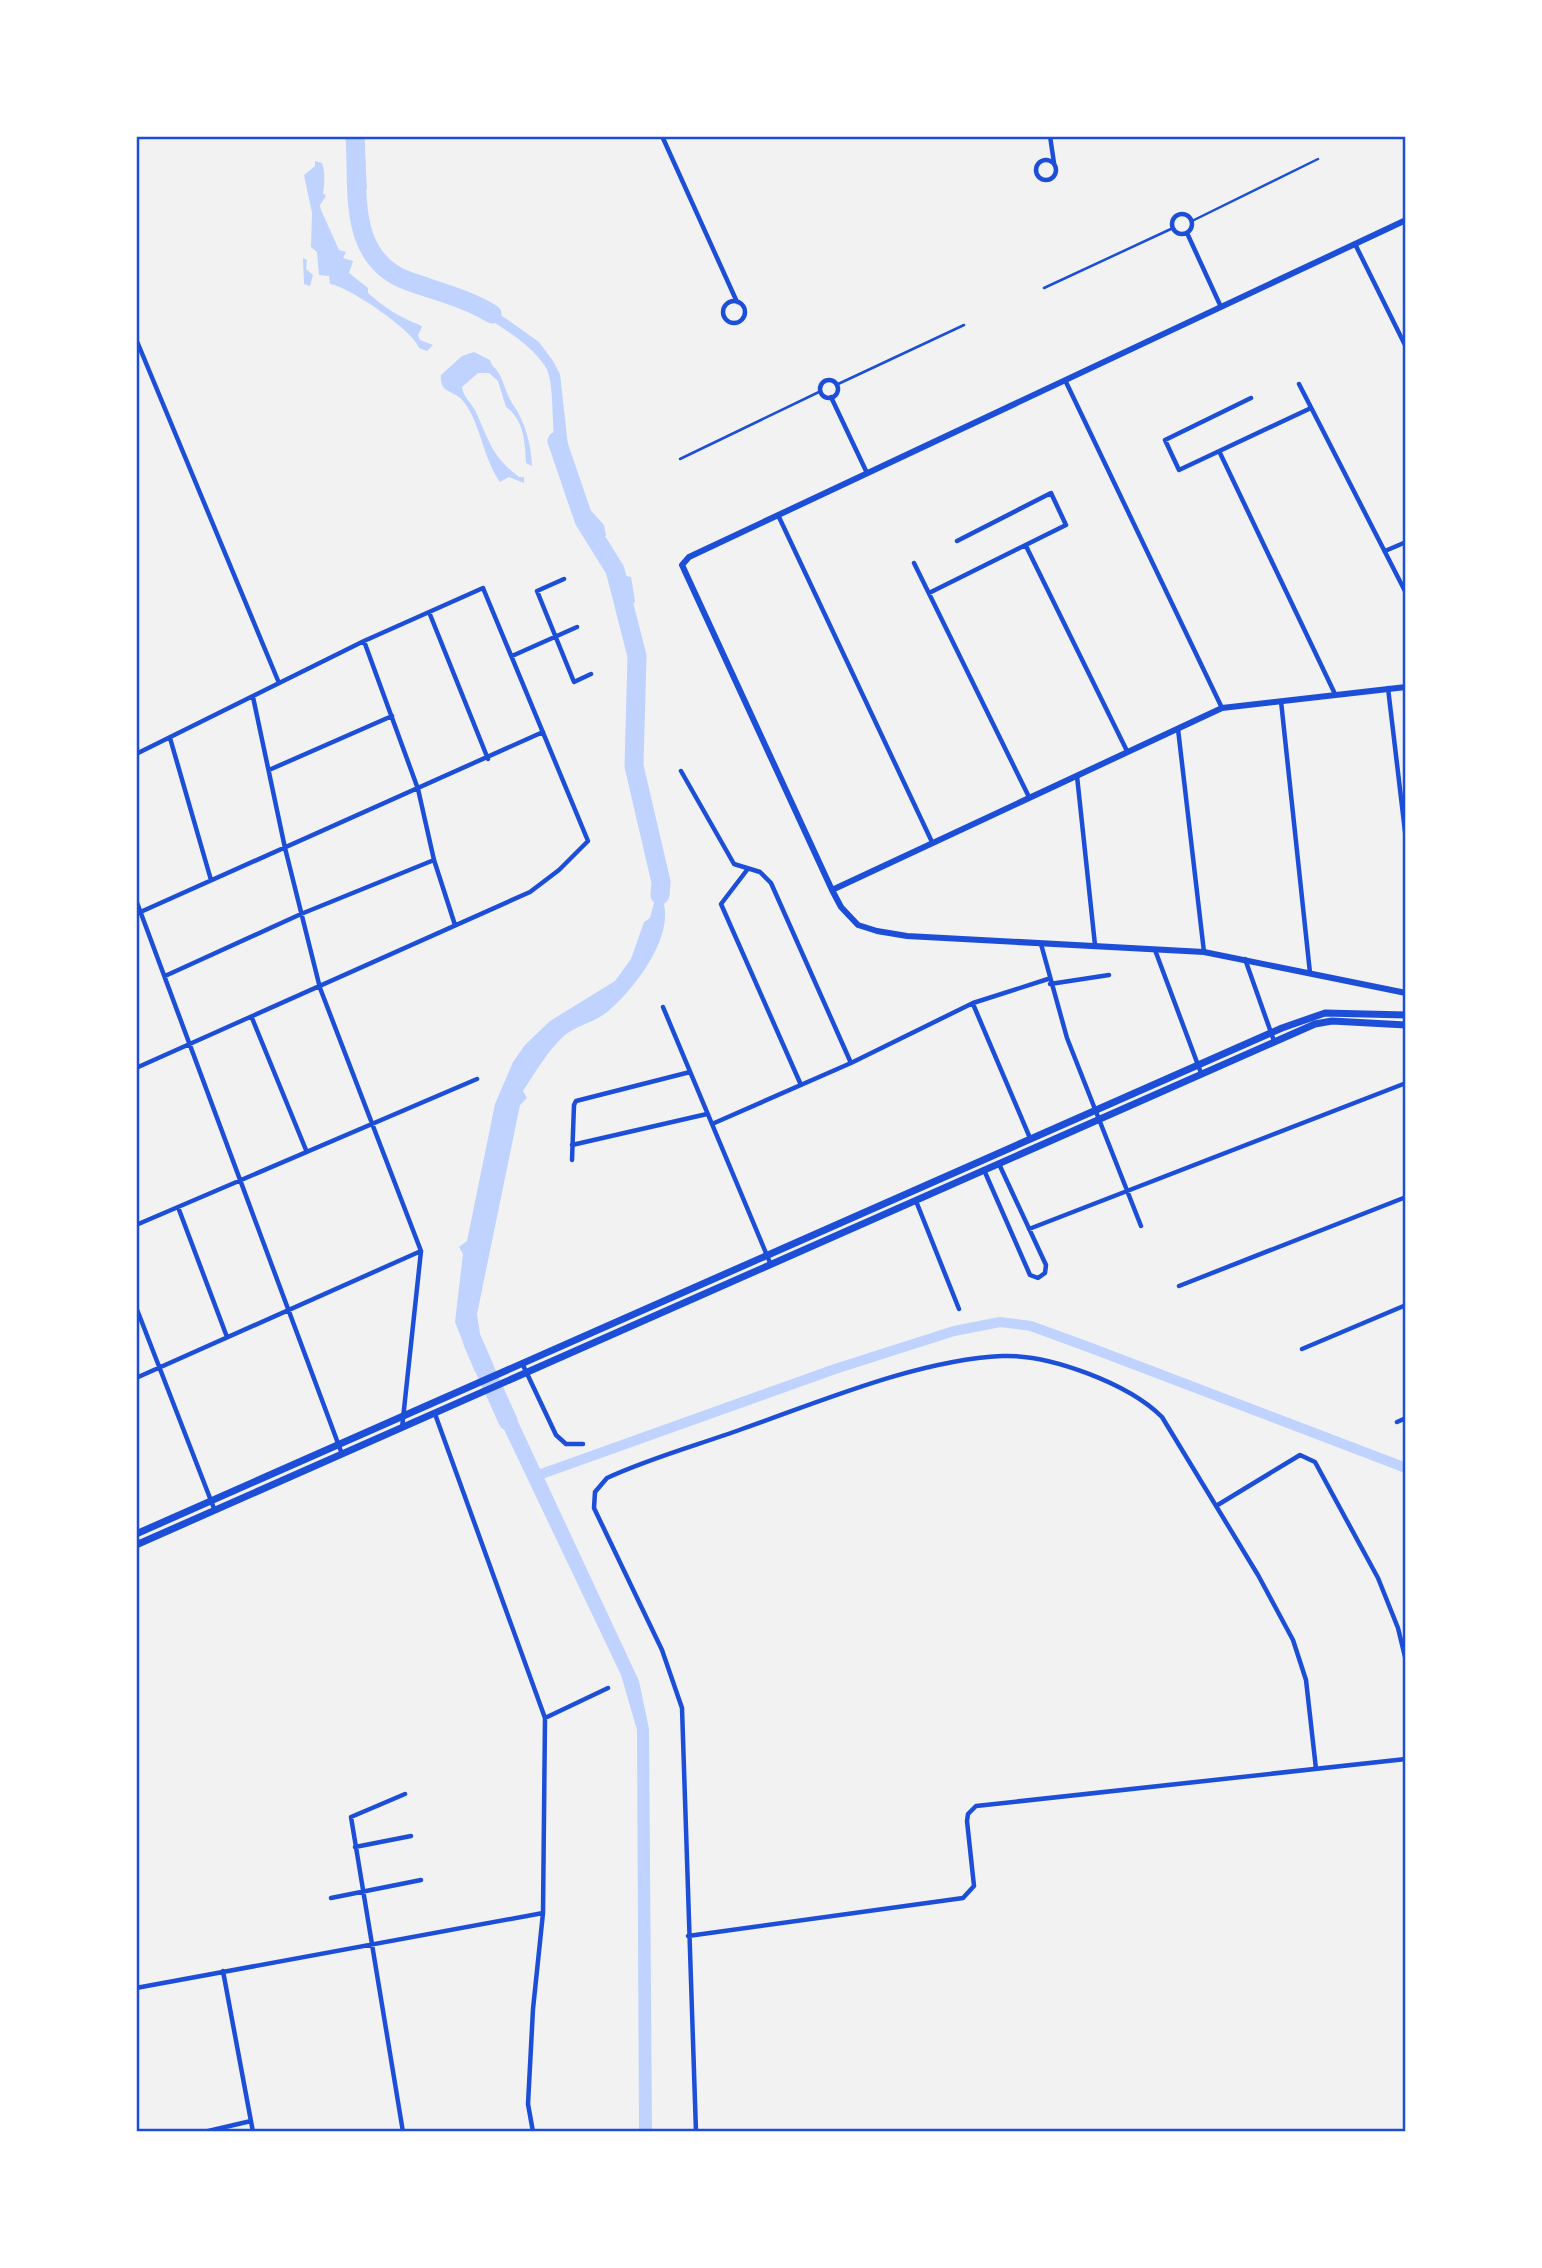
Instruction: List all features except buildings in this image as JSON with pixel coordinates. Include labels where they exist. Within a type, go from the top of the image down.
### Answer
[{"type":"main road","points":[[136,1534],[1271,1032],[1325,1013],[1405,1015]]},
{"type":"main road","points":[[136,1545],[1323,1021],[1388,1024],[1405,1028]]},
{"type":"street","points":[[662,136],[737,302],[743,307],[745,314],[741,321],[730,323],[724,318],[723,311],[729,303],[737,302]]},
{"type":"street","points":[[1050,136],[1055,166],[1053,178],[1041,178],[1037,167],[1052,155]]},
{"type":"street","points":[[1044,161],[1055,166]]},
{"type":"street","points":[[1187,233],[1181,234],[1173,228],[1177,216],[1187,216],[1192,221],[1187,233],[1221,307]]},
{"type":"street","points":[[1405,220],[778,515],[686,560],[682,565],[832,890],[846,914],[858,925],[897,934],[1204,952],[1245,958],[1405,993]]},
{"type":"street","points":[[1355,244],[1405,347]]},
{"type":"street","points":[[136,339],[279,683]]},
{"type":"street","points":[[830,380],[836,385],[836,393],[831,397],[826,397],[821,391],[825,381],[830,380]]},
{"type":"street","points":[[1065,380],[1222,708]]},
{"type":"street","points":[[1299,384],[1405,593]]},
{"type":"street","points":[[831,397],[867,474]]},
{"type":"street","points":[[1251,398],[1165,440],[1179,470],[1311,408]]},
{"type":"street","points":[[1220,453],[1335,694]]},
{"type":"street","points":[[929,593],[1066,525],[1051,493],[957,541]]},
{"type":"street","points":[[778,515],[932,842]]},
{"type":"street","points":[[1385,551],[1405,542]]},
{"type":"street","points":[[1026,546],[1127,751]]},
{"type":"street","points":[[914,563],[1029,797]]},
{"type":"street","points":[[564,579],[537,591],[575,682],[591,674]]},
{"type":"street","points":[[136,754],[364,641],[483,588],[588,841],[559,870],[530,892],[136,1068]]},
{"type":"street","points":[[429,612],[488,759]]},
{"type":"street","points":[[512,656],[577,627]]},
{"type":"street","points":[[364,641],[418,789],[434,860],[455,925]]},
{"type":"street","points":[[832,890],[1222,708],[1405,687]]},
{"type":"street","points":[[1388,688],[1405,841]]},
{"type":"street","points":[[253,697],[285,848],[320,988],[421,1251],[402,1428]]},
{"type":"street","points":[[1281,700],[1310,973]]},
{"type":"street","points":[[269,770],[392,716]]},
{"type":"street","points":[[1178,728],[1204,952]]},
{"type":"street","points":[[139,913],[488,759],[543,732]]},
{"type":"street","points":[[170,738],[211,880]]},
{"type":"street","points":[[681,771],[734,864],[760,872],[771,883],[851,1063]]},
{"type":"street","points":[[1077,775],[1095,945]]},
{"type":"street","points":[[164,976],[301,914],[434,860]]},
{"type":"street","points":[[747,870],[721,904],[801,1085]]},
{"type":"street","points":[[136,900],[342,1455]]},
{"type":"street","points":[[1041,943],[1049,981],[1094,1109],[1141,1226]]},
{"type":"street","points":[[1155,949],[1202,1073]]},
{"type":"street","points":[[1245,958],[1274,1041]]},
{"type":"street","points":[[712,1124],[851,1063],[973,1003],[1049,981],[1109,975]]},
{"type":"street","points":[[973,1003],[1030,1138]]},
{"type":"street","points":[[663,1007],[771,1265]]},
{"type":"street","points":[[252,1018],[306,1150]]},
{"type":"street","points":[[572,1160],[573,1105],[576,1101],[690,1072]]},
{"type":"street","points":[[136,1225],[477,1079]]},
{"type":"street","points":[[1030,1229],[1404,1083]]},
{"type":"street","points":[[572,1145],[708,1114]]},
{"type":"street","points":[[984,1170],[1030,1275],[1038,1278],[1045,1273],[1046,1265],[999,1164]]},
{"type":"street","points":[[1179,1286],[1405,1197]]},
{"type":"street","points":[[915,1201],[960,1309]]},
{"type":"street","points":[[178,1207],[227,1337]]},
{"type":"street","points":[[136,1378],[421,1251]]},
{"type":"street","points":[[1302,1349],[1405,1304]]},
{"type":"street","points":[[136,1307],[215,1511]]},
{"type":"street","points":[[696,2132],[687,1936],[682,1708],[662,1650],[594,1508],[593,1500],[601,1482],[616,1474],[831,1397],[943,1363],[1003,1356],[1056,1361],[1099,1379],[1154,1409],[1216,1506],[1293,1640],[1305,1678],[1316,1769]]},
{"type":"street","points":[[522,1363],[556,1435],[566,1444],[583,1444]]},
{"type":"street","points":[[435,1414],[545,1718],[543,1913],[533,2009],[528,2104],[533,2132]]},
{"type":"street","points":[[1397,1422],[1405,1418]]},
{"type":"street","points":[[1216,1506],[1300,1455],[1315,1462],[1378,1578],[1398,1628],[1405,1661]]},
{"type":"street","points":[[545,1718],[608,1688]]},
{"type":"street","points":[[687,1936],[954,1901],[970,1893],[974,1886],[968,1814],[976,1806],[1405,1759]]},
{"type":"street","points":[[403,2132],[351,1816],[405,1794]]},
{"type":"street","points":[[355,1846],[411,1836]]},
{"type":"street","points":[[331,1898],[421,1880]]},
{"type":"street","points":[[136,1988],[371,1942],[543,1913]]},
{"type":"street","points":[[223,1970],[253,2132]]},
{"type":"street","points":[[204,2132],[251,2122]]},
{"type":"lane","points":[[1192,221],[1318,159]]},
{"type":"lane","points":[[1044,288],[1173,228]]},
{"type":"lane","points":[[836,385],[964,325]]},
{"type":"lane","points":[[680,458],[821,391]]},
{"type":"water","points":[[350,137],[364,137],[367,189],[358,195],[354,193],[349,160]]},
{"type":"water","points":[[315,161],[322,163],[324,174],[323,193],[326,196],[320,205],[321,210],[339,250],[346,252],[343,258],[353,261],[349,273],[368,288],[368,293],[380,303],[422,327],[418,335],[420,340],[433,345],[427,351],[419,348],[406,331],[379,310],[351,292],[330,284],[329,276],[319,275],[317,252],[311,247],[312,213],[304,175],[315,166]]},
{"type":"water","points":[[303,258],[307,260],[306,269],[313,275],[310,286],[304,284]]},
{"type":"water","points":[[471,294],[539,342],[560,374],[569,455],[563,465],[555,446],[551,388],[545,366],[520,340],[469,306]]},
{"type":"water","points":[[474,352],[490,360],[500,376],[524,425],[532,466],[526,463],[520,425],[506,407],[498,381],[489,373],[478,373],[462,387],[464,393],[496,454],[519,477],[524,477],[524,483],[509,477],[500,482],[470,411],[460,398],[442,386],[441,375],[462,356]]},
{"type":"water","points":[[575,493],[604,525],[606,536],[592,536],[578,518],[569,496]]},
{"type":"water","points":[[621,575],[631,577],[635,601],[632,607],[624,599]]},
{"type":"water","points":[[659,863],[662,863],[661,878],[667,898],[663,901],[663,931],[649,962],[628,991],[607,1012],[559,1041],[523,1091],[527,1098],[520,1105],[477,1314],[480,1334],[493,1364],[475,1372],[455,1322],[463,1254],[459,1247],[467,1241],[495,1104],[513,1062],[525,1045],[550,1021],[615,981],[631,959],[644,922],[650,918],[659,884],[654,878]]},
{"type":"water","points":[[506,1396],[639,1681],[649,1729],[652,2131],[639,2131],[637,1730],[621,1675],[491,1402]]},
{"type":"waterway","points":[[355,136],[360,220],[365,239],[374,256],[388,270],[408,281],[461,299],[492,314]]},
{"type":"waterway","points":[[557,441],[584,520],[615,570],[637,656],[634,766],[661,882],[660,895]]},
{"type":"waterway","points":[[533,1477],[835,1369],[954,1331],[1000,1322],[1031,1326],[1406,1468]]},
{"type":"waterway","points":[[473,1343],[508,1421]]}]
